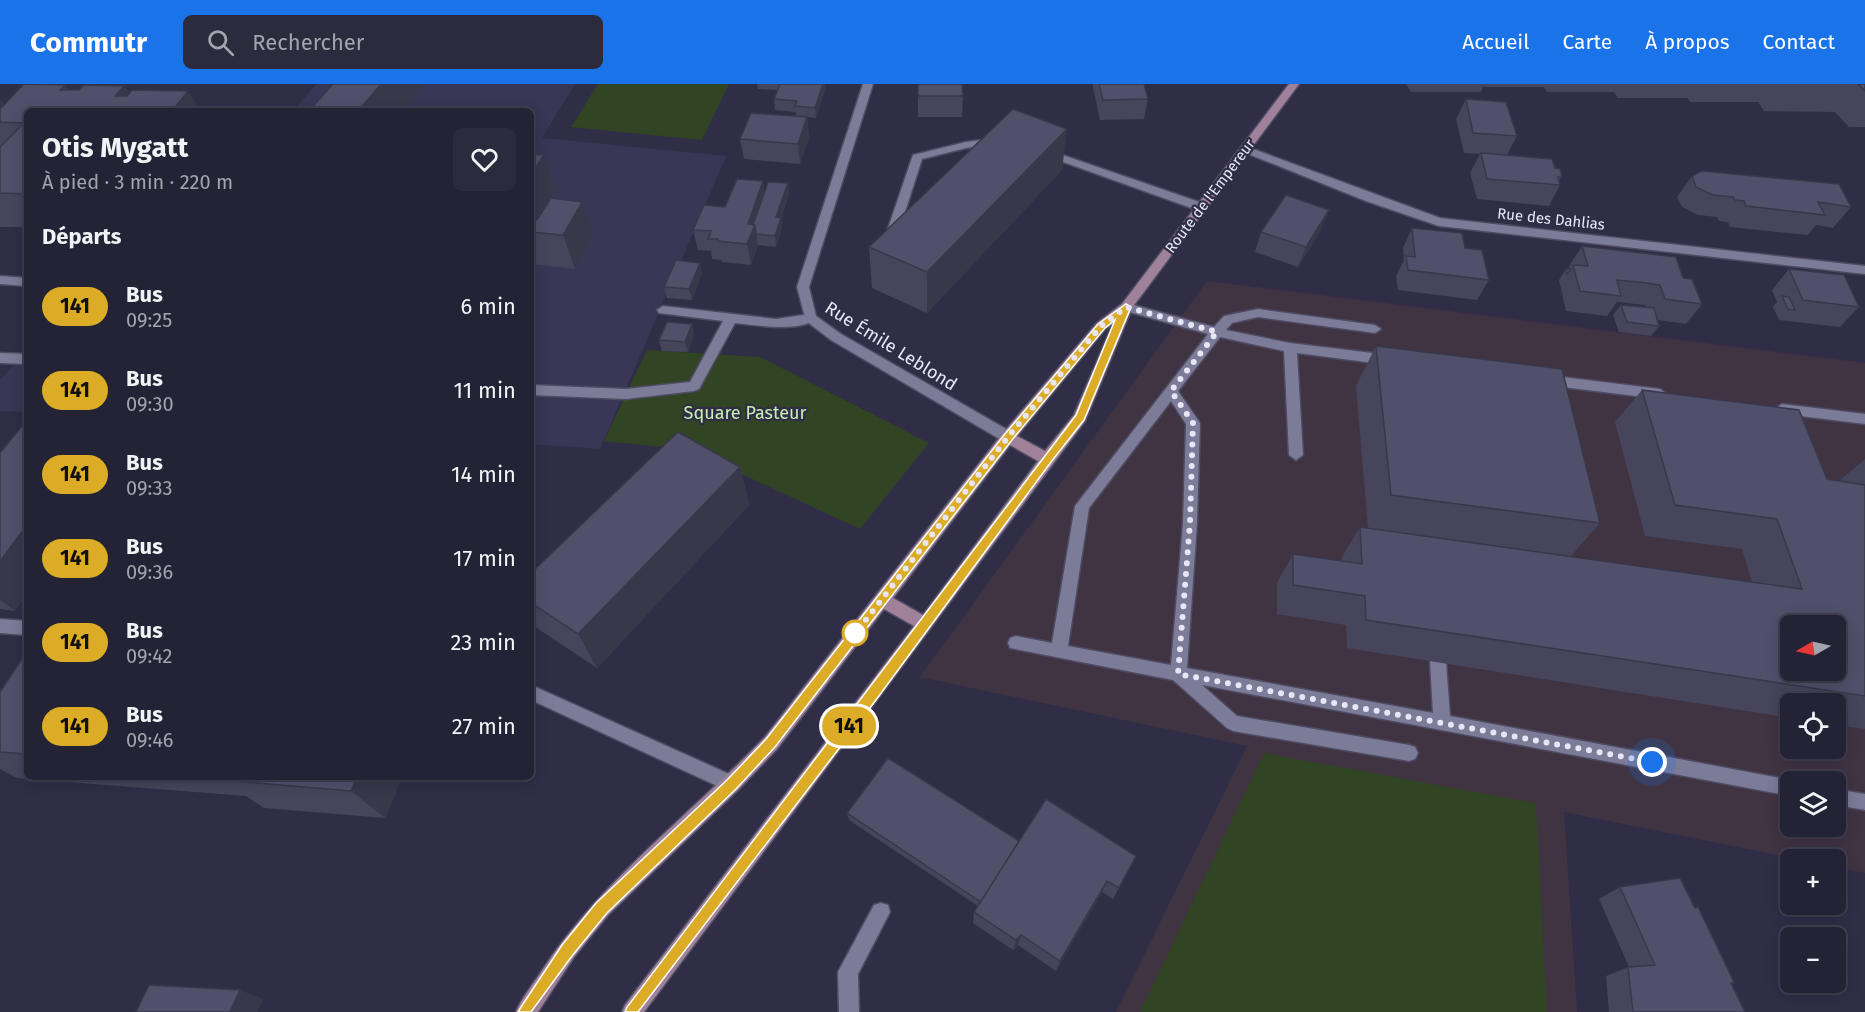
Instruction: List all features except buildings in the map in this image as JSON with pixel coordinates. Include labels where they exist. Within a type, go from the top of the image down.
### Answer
[{"type":"main road","name":"Route de l'Empereur","points":[[632,1012],[1080,417],[1126,307],[1294,84]]},
{"type":"main road","name":"Route de l'Empereur","points":[[526,1012],[567,950],[601,908],[732,784],[771,743],[1008,437],[1101,326],[1126,307]]},
{"type":"main road","points":[[1008,437],[1047,459]]},
{"type":"main road","points":[[881,599],[925,624]]},
{"type":"street","name":"Rue Émile Leblond","points":[[868,84],[803,286],[810,318],[846,343],[1008,437]]},
{"type":"street","points":[[885,256],[917,157],[966,145],[1010,140]]},
{"type":"street","points":[[1031,147],[1201,207]]},
{"type":"street","name":"Rue des Dahlias","points":[[1245,149],[1370,198],[1439,222],[1865,270]]},
{"type":"street","points":[[0,280],[24,282]]},
{"type":"street","points":[[1126,307],[1217,332],[1290,348],[1401,362]]},
{"type":"street","points":[[663,310],[776,323],[810,318]]},
{"type":"street","points":[[1059,651],[1082,506],[1228,319],[1258,313],[1375,328]]},
{"type":"street","points":[[534,390],[626,394],[694,386],[731,318]]},
{"type":"street","points":[[1290,348],[1296,455]]},
{"type":"street","points":[[0,358],[24,359]]},
{"type":"street","points":[[1536,378],[1675,396]]},
{"type":"street","points":[[1171,391],[1193,423],[1190,523],[1178,674]]},
{"type":"street","points":[[1768,407],[1865,419]]},
{"type":"street","points":[[0,626],[24,628]]},
{"type":"street","points":[[1016,643],[1780,786]]},
{"type":"street","points":[[1438,662],[1442,723]]},
{"type":"street","points":[[1178,674],[1233,723],[1409,753]]},
{"type":"street","points":[[534,693],[732,784]]},
{"type":"street","points":[[1846,799],[1865,802]]},
{"type":"street","points":[[849,1012],[848,972],[881,912]]},
{"type":"shaded area","points":[[317,84],[575,84],[542,138],[726,156],[600,449],[534,444],[534,108],[295,108]]},
{"type":"shaded area","points":[[1207,281],[1865,363],[1865,873],[1846,869],[1846,849],[1780,849],[1780,856],[1564,812],[1577,1012],[1116,1012],[1247,746],[920,677]]},
{"type":"shaded area","points":[[24,353],[24,412],[0,411],[0,380]]},
{"type":"green space","points":[[598,84],[729,84],[702,140],[571,127]]},
{"type":"green space","name":"Square Pasteur","points":[[647,350],[760,357],[929,443],[860,529],[690,450],[604,441]]},
{"type":"green space","points":[[1264,753],[1536,803],[1547,1012],[1140,1012]]},
{"type":"bus line","name":"141","points":[[526,1012],[541,993],[567,950],[601,908],[732,784],[771,743],[1008,437],[1101,326],[1126,307],[1080,417],[632,1012]]},
{"type":"route","points":[[855,633],[854,635],[1008,437],[1101,326],[1126,307],[1217,332],[1171,391],[1193,423],[1190,523],[1178,674],[1652,762]]}]
